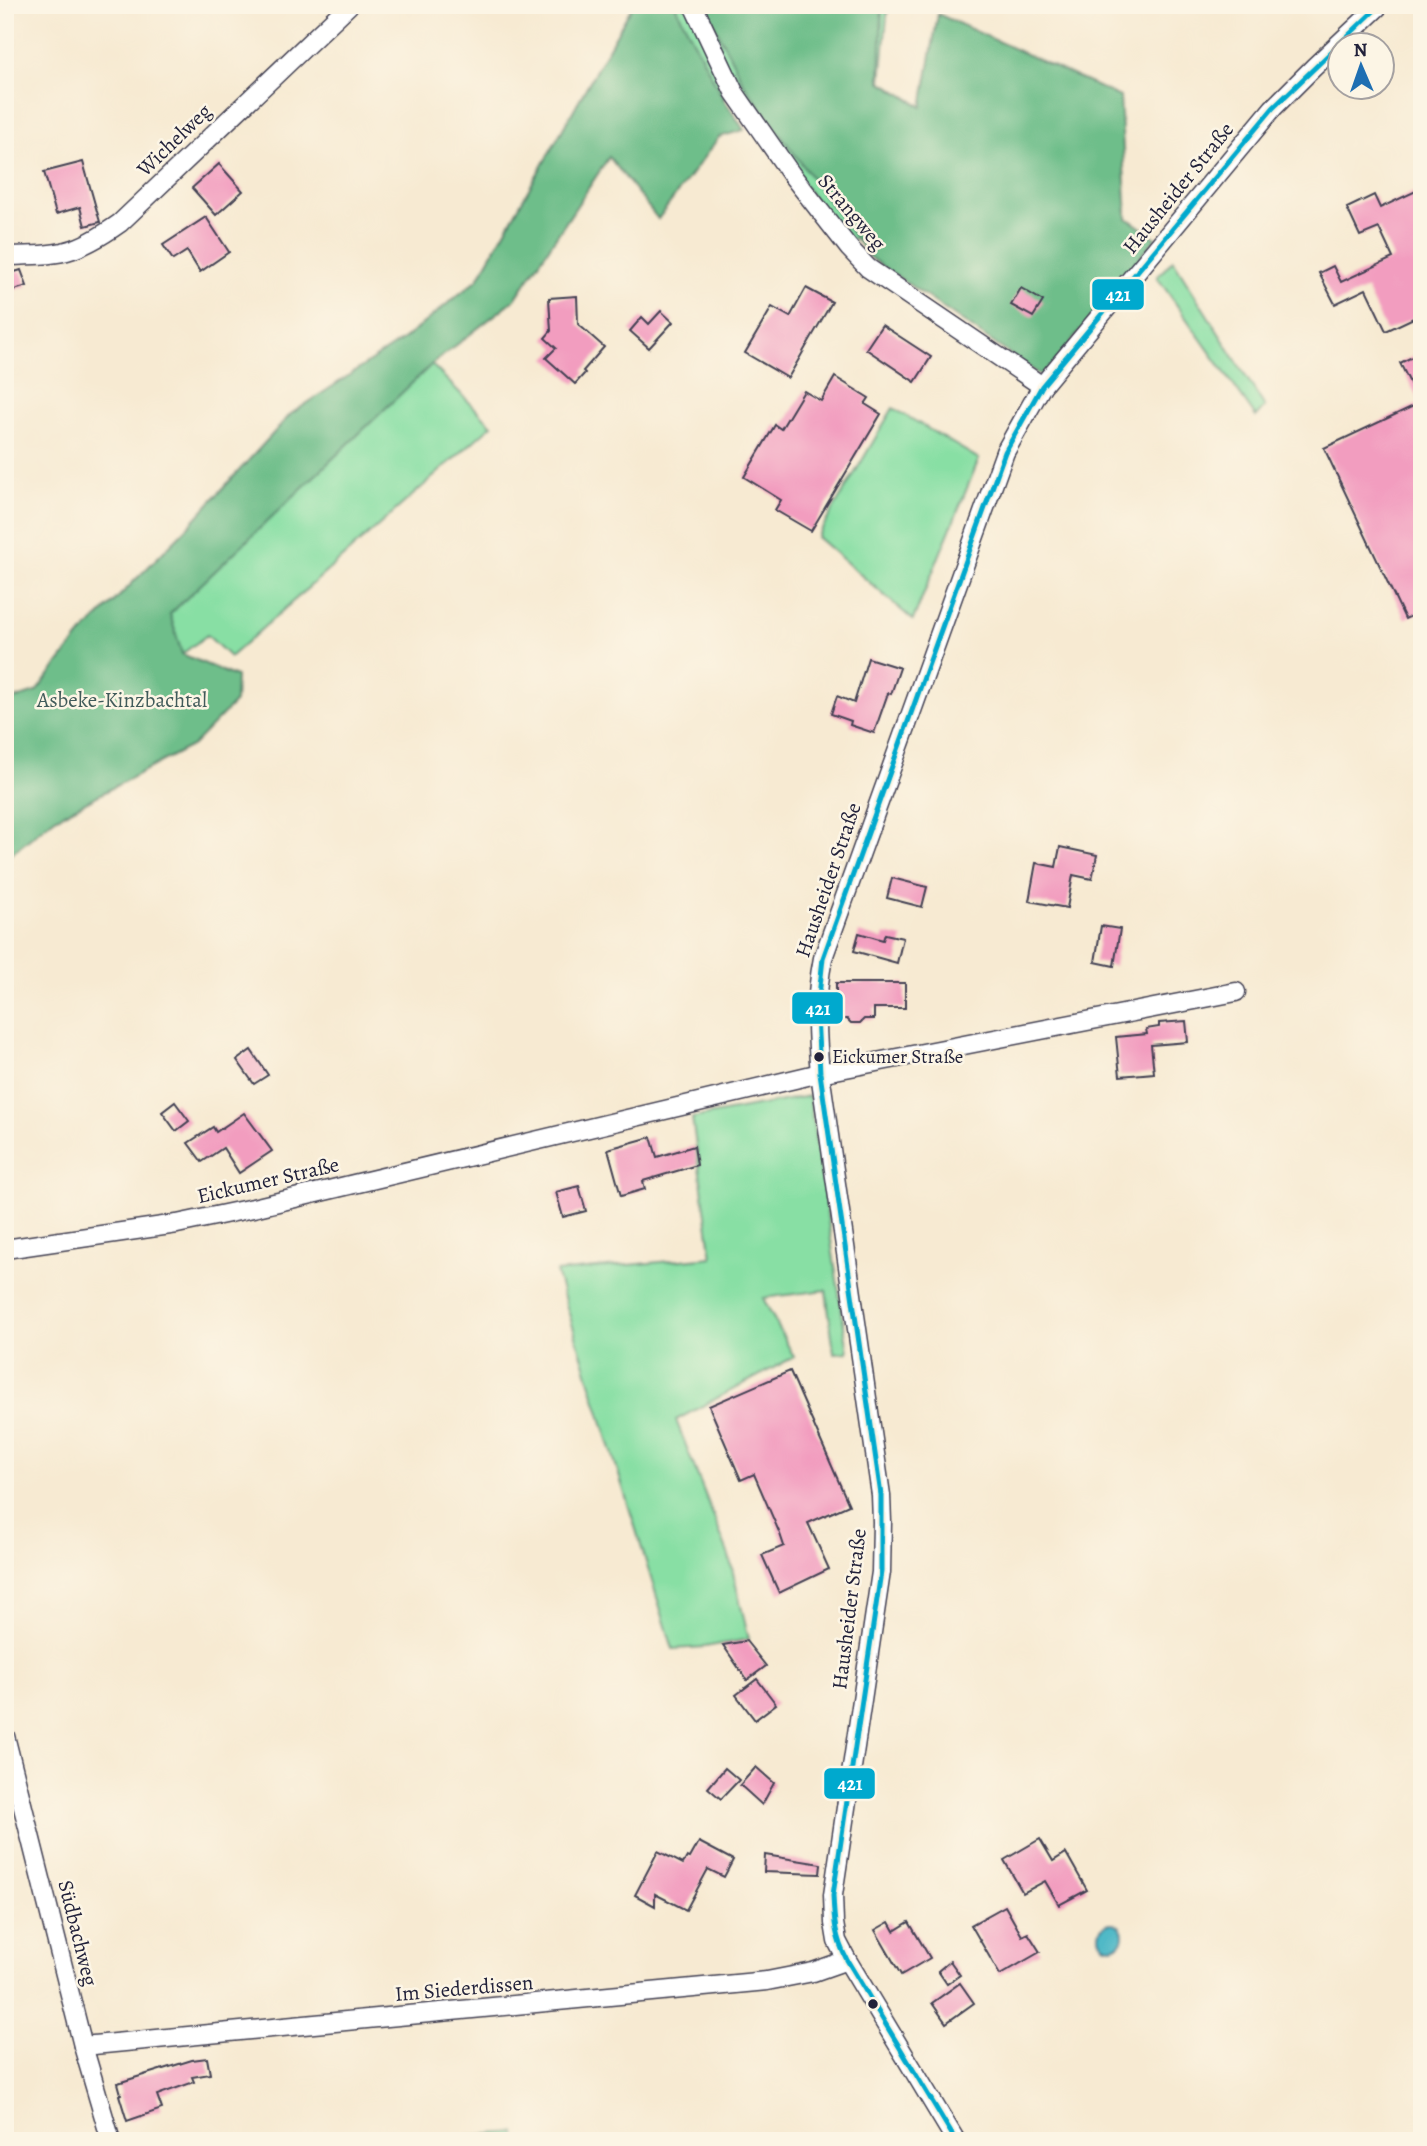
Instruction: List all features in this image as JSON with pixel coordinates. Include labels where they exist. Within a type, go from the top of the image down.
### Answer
[{"type":"street","name":"Wichelweg","points":[[5,257],[76,250],[120,223],[349,5]]},
{"type":"street","name":"Strangweg","points":[[693,5],[734,92],[791,174],[849,248],[868,268],[1042,386]]},
{"type":"street","name":"Hausheider Straße","points":[[956,2141],[847,1960],[835,1932],[833,1895],[881,1572],[883,1522],[820,1073],[816,1001],[823,957],[1005,452],[1042,386],[1273,108],[1380,5]]},
{"type":"street","name":"Eickumer Straße","points":[[5,1249],[177,1224],[253,1209],[820,1073],[1236,992]]},
{"type":"street","name":"Südbachweg","points":[[5,1735],[83,2046],[111,2141]]},
{"type":"street","name":"Im Siederdissen","points":[[83,2046],[767,1981],[813,1972],[847,1960]]},
{"type":"green space","name":"Asbeke-Kinzbachtal","points":[[633,5],[888,5],[881,81],[923,107],[906,216],[847,242],[734,92],[609,156],[515,299],[431,364],[492,425],[230,657],[207,635],[182,654],[216,690],[193,745],[55,818],[5,859],[5,702],[36,692],[80,636],[186,529],[291,414],[404,339],[478,279]]},
{"type":"green space","points":[[633,5],[675,5],[723,98],[744,130],[719,137],[658,219],[609,157],[515,299],[431,365],[170,614],[182,654],[236,677],[235,702],[193,745],[55,818],[5,859],[5,702],[36,692],[80,636],[186,529],[291,414],[404,339],[478,279]]},
{"type":"green space","points":[[704,5],[882,5],[880,81],[922,107],[938,14],[1120,97],[1127,218],[1156,238],[1043,377],[869,257],[744,84]]},
{"type":"green space","points":[[1173,260],[1265,407],[1256,417],[1157,277]]},
{"type":"green space","points":[[893,408],[979,459],[913,620],[817,537]]},
{"type":"green space","points":[[809,1096],[848,1352],[834,1353],[826,1290],[763,1298],[794,1357],[676,1420],[729,1556],[749,1639],[705,1647],[673,1649],[556,1272],[712,1257],[692,1118]]},
{"type":"green space","points":[[515,2132],[518,2141],[405,2141]]},
{"type":"water","points":[[1111,1923],[1120,1926],[1123,1935],[1120,1944],[1111,1947],[1102,1944],[1099,1935],[1102,1926]]},
{"type":"building","points":[[83,162],[100,222],[85,226],[80,207],[56,214],[44,172]]},
{"type":"building","points":[[219,164],[243,191],[216,215],[192,188]]},
{"type":"building","points":[[1418,190],[1422,199],[1422,314],[1386,331],[1366,289],[1335,304],[1319,273],[1333,266],[1341,282],[1393,258],[1379,228],[1360,236],[1347,208],[1374,195],[1380,208]]},
{"type":"building","points":[[206,217],[229,252],[200,272],[187,251],[173,260],[163,245]]},
{"type":"building","points":[[21,270],[27,286],[5,293],[5,275]]},
{"type":"building","points":[[806,288],[832,302],[788,378],[745,353],[772,307],[790,317]]},
{"type":"building","points":[[1021,288],[1043,301],[1033,317],[1011,305]]},
{"type":"building","points":[[577,296],[578,324],[604,347],[575,384],[546,358],[556,348],[545,338],[551,331],[549,298]]},
{"type":"building","points":[[661,311],[673,322],[649,348],[630,331],[642,317],[649,324]]},
{"type":"building","points":[[882,325],[931,357],[915,382],[866,349]]},
{"type":"building","points":[[1422,352],[1422,611],[1405,619],[1324,448],[1420,403],[1400,363]]},
{"type":"building","points":[[835,377],[869,398],[865,404],[881,414],[811,531],[775,510],[781,500],[744,477],[775,425],[781,429],[804,391],[821,401]]},
{"type":"building","points":[[868,658],[900,668],[874,733],[850,725],[851,721],[831,714],[837,696],[854,703]]},
{"type":"building","points":[[1060,847],[1097,855],[1092,879],[1073,875],[1067,908],[1029,901],[1036,863],[1056,867]]},
{"type":"building","points":[[892,878],[927,887],[922,907],[887,898]]},
{"type":"building","points":[[1101,926],[1120,929],[1114,966],[1095,962]]},
{"type":"building","points":[[859,933],[883,940],[885,934],[903,938],[897,963],[854,951]]},
{"type":"building","points":[[836,983],[905,983],[905,1008],[874,1008],[874,1019],[864,1019],[860,1023],[836,1019]]},
{"type":"building","points":[[1186,1021],[1188,1042],[1151,1045],[1154,1073],[1120,1076],[1116,1037],[1147,1034],[1146,1029],[1159,1027],[1159,1023]]},
{"type":"building","points":[[251,1050],[268,1075],[254,1084],[237,1060]]},
{"type":"building","points":[[175,1102],[189,1121],[176,1131],[162,1112]]},
{"type":"building","points":[[244,1113],[272,1151],[239,1173],[223,1148],[202,1162],[188,1143],[213,1127],[216,1132]]},
{"type":"building","points":[[651,1137],[657,1157],[694,1146],[697,1165],[643,1181],[645,1189],[621,1196],[608,1149]]},
{"type":"building","points":[[579,1186],[586,1211],[563,1217],[556,1192]]},
{"type":"building","points":[[790,1371],[849,1505],[808,1523],[829,1569],[779,1593],[762,1555],[784,1546],[780,1534],[754,1474],[741,1480],[709,1406]]},
{"type":"building","points":[[746,1641],[766,1666],[747,1680],[723,1645]]},
{"type":"building","points":[[757,1679],[776,1704],[755,1720],[736,1695]]},
{"type":"building","points":[[756,1767],[774,1783],[762,1805],[740,1785]]},
{"type":"building","points":[[725,1768],[739,1780],[721,1799],[708,1788]]},
{"type":"building","points":[[1040,1839],[1053,1861],[1066,1853],[1087,1890],[1059,1905],[1045,1881],[1023,1893],[1004,1860]]},
{"type":"building","points":[[699,1842],[733,1860],[724,1877],[708,1869],[686,1910],[655,1894],[655,1906],[635,1895],[658,1851],[683,1864],[687,1857],[690,1858]]},
{"type":"building","points":[[765,1855],[821,1864],[820,1874],[764,1872]]},
{"type":"building","points":[[1005,1906],[1022,1936],[1028,1933],[1040,1952],[1000,1975],[971,1925]]},
{"type":"building","points":[[889,1922],[894,1931],[909,1922],[930,1958],[901,1975],[875,1930]]},
{"type":"building","points":[[950,1961],[960,1975],[947,1984],[938,1971]]},
{"type":"building","points":[[960,1983],[974,2003],[946,2023],[932,2003]]},
{"type":"building","points":[[207,2058],[210,2074],[192,2077],[194,2082],[157,2095],[162,2109],[127,2121],[118,2083],[192,2060]]},
{"type":"transit line","name":"421","points":[[956,2141],[847,1960],[835,1921],[833,1895],[881,1572],[881,1495],[820,1073],[817,1015],[823,958],[1005,452],[1042,386],[1273,108],[1380,5]]},
{"type":"place","name":"Eickumer Straße","points":[[819,1057]]}]
